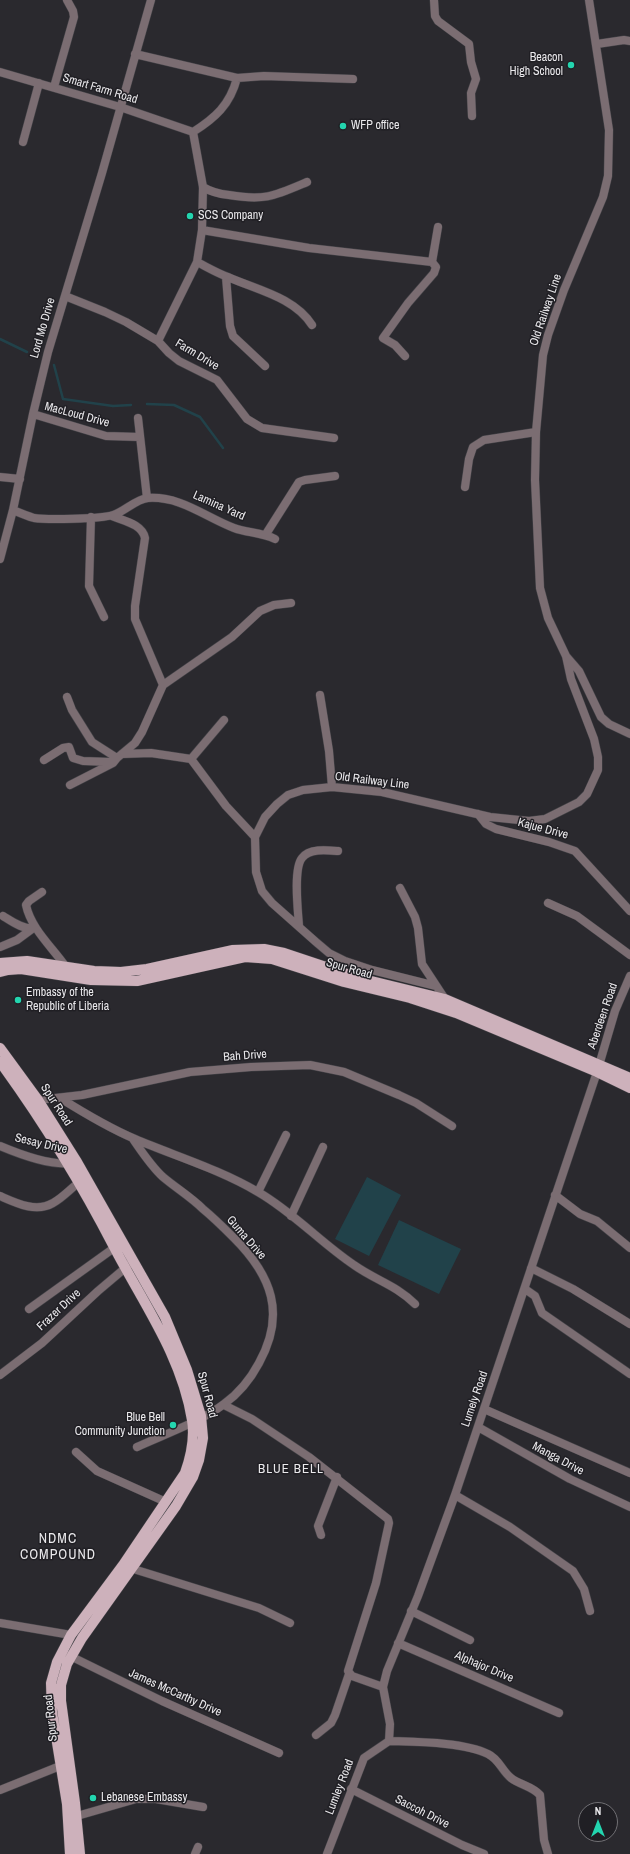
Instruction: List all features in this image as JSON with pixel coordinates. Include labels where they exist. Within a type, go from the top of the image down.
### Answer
[{"type":"main road","name":"Spur Road","points":[[0,963],[15,960],[94,971],[140,970],[264,949],[346,974],[445,999],[598,1068],[630,1088]]},
{"type":"main road","name":"Spur Road","points":[[0,972],[8,970],[21,970],[91,980],[137,980],[234,955],[272,959],[344,982],[439,1007],[598,1068],[630,1078]]},
{"type":"main road","name":"Spur Road","points":[[0,1048],[13,1072],[73,1163],[112,1231],[187,1370],[197,1419],[203,1438],[199,1460],[193,1477],[176,1506],[71,1635],[57,1662],[51,1684],[51,1696],[65,1764],[71,1803],[70,1854]]},
{"type":"main road","name":"Spur Road","points":[[0,1062],[13,1072]]},
{"type":"main road","name":"Spur Road","points":[[112,1231],[114,1248],[130,1264]]},
{"type":"main road","name":"Spur Road","points":[[65,1764],[61,1685],[71,1657],[185,1473],[191,1458],[197,1419]]},
{"type":"main road","name":"Spur Road","points":[[71,1803],[77,1816],[80,1854]]},
{"type":"street","points":[[54,86],[74,16],[67,0]]},
{"type":"street","name":"Lord Mo Drive","points":[[0,559],[14,510],[33,414],[65,296],[96,194],[151,0]]},
{"type":"street","points":[[434,0],[434,16],[438,21],[470,44],[471,62],[476,79],[472,93],[472,116]]},
{"type":"street","name":"Old Railway Line","points":[[436,986],[372,970],[345,961],[329,953],[272,903],[262,891],[256,872],[255,837],[265,817],[276,804],[288,795],[303,790],[332,787],[382,792],[478,814],[529,821],[545,819],[579,802],[587,794],[598,770],[598,757],[594,740],[571,679],[566,656],[548,618],[540,588],[535,480],[536,432],[543,356],[548,335],[603,197],[608,176],[609,130],[597,44],[589,0]]},
{"type":"street","points":[[597,44],[624,40],[630,41]]},
{"type":"street","points":[[135,54],[237,78],[264,76],[353,79]]},
{"type":"street","name":"Smart Farm Road","points":[[0,72],[54,86],[192,132]]},
{"type":"street","points":[[158,341],[197,262],[202,230],[203,187],[192,132],[211,120],[221,111],[229,100],[237,78]]},
{"type":"street","points":[[22,142],[39,83]]},
{"type":"street","points":[[203,187],[219,194],[260,198],[275,195],[307,182]]},
{"type":"street","points":[[432,262],[438,228]]},
{"type":"street","points":[[202,230],[309,248],[432,262],[436,267],[434,273],[408,303],[383,338],[395,345],[405,356]]},
{"type":"street","points":[[197,262],[226,277],[286,301],[307,317],[312,325]]},
{"type":"street","points":[[226,277],[233,336],[265,366]]},
{"type":"street","name":"Farm Drive","points":[[65,296],[106,312],[158,341],[179,361],[217,380],[251,422],[271,430],[306,433],[334,438]]},
{"type":"street","name":"MacLoud Drive","points":[[33,414],[106,436],[140,437]]},
{"type":"street","points":[[112,516],[147,498],[138,418]]},
{"type":"street","points":[[465,487],[469,459],[473,447],[484,440],[536,432]]},
{"type":"street","points":[[266,534],[299,482],[335,476]]},
{"type":"street","points":[[0,477],[20,479]]},
{"type":"street","name":"Lamina Yard","points":[[147,498],[184,504],[234,528],[266,534],[275,539]]},
{"type":"street","points":[[14,510],[32,517],[45,519],[112,516],[138,526],[143,531],[145,538],[135,606],[135,619],[164,686]]},
{"type":"street","points":[[91,517],[89,586],[104,617]]},
{"type":"street","points":[[70,784],[117,758],[135,743],[142,732],[164,686],[232,637],[260,611],[274,605],[291,602]]},
{"type":"street","name":"Old Railway Line","points":[[566,656],[579,671],[601,717],[609,724],[630,734]]},
{"type":"street","points":[[320,695],[329,751],[332,787]]},
{"type":"street","points":[[67,697],[72,710],[92,742],[117,758]]},
{"type":"street","points":[[191,759],[224,720]]},
{"type":"street","points":[[44,760],[63,748],[69,747],[73,758],[83,761],[151,753],[191,759],[226,806],[255,837]]},
{"type":"street","name":"Kajue Drive","points":[[478,814],[486,824],[496,829],[550,842],[575,851],[630,911]]},
{"type":"street","points":[[299,926],[298,881],[302,858],[309,852],[338,851]]},
{"type":"street","points":[[400,888],[415,917],[418,928],[422,964],[445,999]]},
{"type":"street","points":[[42,892],[29,901],[26,905],[34,928],[66,967]]},
{"type":"street","points":[[548,903],[576,916],[630,955]]},
{"type":"street","points":[[3,916],[34,928]]},
{"type":"street","points":[[0,947],[17,940],[34,928]]},
{"type":"street","name":"Aberdeen Road","points":[[598,1068],[615,1011],[630,976]]},
{"type":"street","name":"Bah Drive","points":[[34,1102],[190,1072],[280,1065],[310,1065],[344,1072],[391,1092],[416,1103],[452,1126]]},
{"type":"street","name":"Lumely Road","points":[[389,1741],[390,1724],[383,1687],[398,1643],[455,1495],[598,1068]]},
{"type":"street","points":[[60,1098],[133,1139],[193,1162],[258,1192],[355,1266],[397,1288],[415,1304]]},
{"type":"street","points":[[258,1192],[286,1135]]},
{"type":"street","name":"Guma Drive","points":[[133,1139],[145,1157],[162,1176],[203,1209],[235,1240],[258,1270],[272,1298],[274,1320],[269,1346],[255,1371],[235,1395],[224,1405],[137,1447]]},
{"type":"street","name":"Sesay Drive","points":[[0,1146],[31,1157],[73,1163]]},
{"type":"street","points":[[291,1216],[323,1146]]},
{"type":"street","points":[[0,1196],[28,1206],[42,1208],[53,1203],[82,1180]]},
{"type":"street","points":[[555,1195],[580,1214],[597,1221],[630,1248]]},
{"type":"street","points":[[29,1309],[114,1248]]},
{"type":"street","name":"Frazer Drive","points":[[0,1375],[42,1343],[98,1290],[130,1264]]},
{"type":"street","points":[[531,1268],[573,1289],[630,1324]]},
{"type":"street","points":[[525,1289],[535,1296],[542,1313],[630,1374]]},
{"type":"street","points":[[224,1405],[252,1419],[337,1477],[385,1515],[389,1524],[376,1583],[348,1666],[349,1674],[335,1715],[331,1723],[316,1735]]},
{"type":"street","points":[[484,1409],[630,1473]]},
{"type":"street","name":"Manga Drive","points":[[478,1427],[570,1479],[630,1506]]},
{"type":"street","points":[[76,1452],[97,1471],[166,1502]]},
{"type":"street","points":[[321,1535],[318,1526],[337,1477]]},
{"type":"street","points":[[455,1495],[510,1527],[573,1571],[584,1589],[590,1611]]},
{"type":"street","points":[[127,1567],[258,1608],[290,1623]]},
{"type":"street","points":[[411,1611],[470,1640]]},
{"type":"street","points":[[0,1623],[71,1635]]},
{"type":"street","name":"Alphajor Drive","points":[[398,1643],[559,1713]]},
{"type":"street","name":"James McCarthy Drive","points":[[62,1652],[162,1701],[279,1753]]},
{"type":"street","points":[[349,1674],[383,1687]]},
{"type":"street","points":[[389,1741],[418,1742],[464,1747],[487,1753],[510,1777],[537,1791],[540,1795],[544,1840],[548,1854]]},
{"type":"street","name":"Lumley Road","points":[[327,1854],[364,1758],[389,1741]]},
{"type":"street","points":[[0,1790],[65,1764]]},
{"type":"street","name":"Saccoh Drive","points":[[351,1790],[462,1845],[484,1854]]},
{"type":"street","points":[[77,1816],[129,1801],[146,1798],[203,1807]]},
{"type":"water","points":[[367,1177],[401,1195],[369,1256],[335,1239]]},
{"type":"water","points":[[399,1220],[461,1249],[439,1294],[378,1265]]},
{"type":"waterway","points":[[0,339],[27,352]]},
{"type":"waterway","points":[[54,365],[63,399],[113,406],[131,405]]},
{"type":"waterway","points":[[147,404],[174,405],[200,417],[223,448]]},
{"type":"place","name":"Beacon High School","points":[[571,65]]},
{"type":"place","name":"WFP office","points":[[343,126]]},
{"type":"place","name":"SCS Company","points":[[190,216]]},
{"type":"place","name":"Embassy of the Republic of Liberia","points":[[18,1000]]},
{"type":"place","name":"Blue Bell Community Junction","points":[[173,1425]]},
{"type":"place","name":"Lebanese Embassy","points":[[93,1798]]},
{"type":"district","name":"BLUE BELL","points":[[291,1470]]},
{"type":"district","name":"NDMC COMPOUND","points":[[58,1548]]}]
